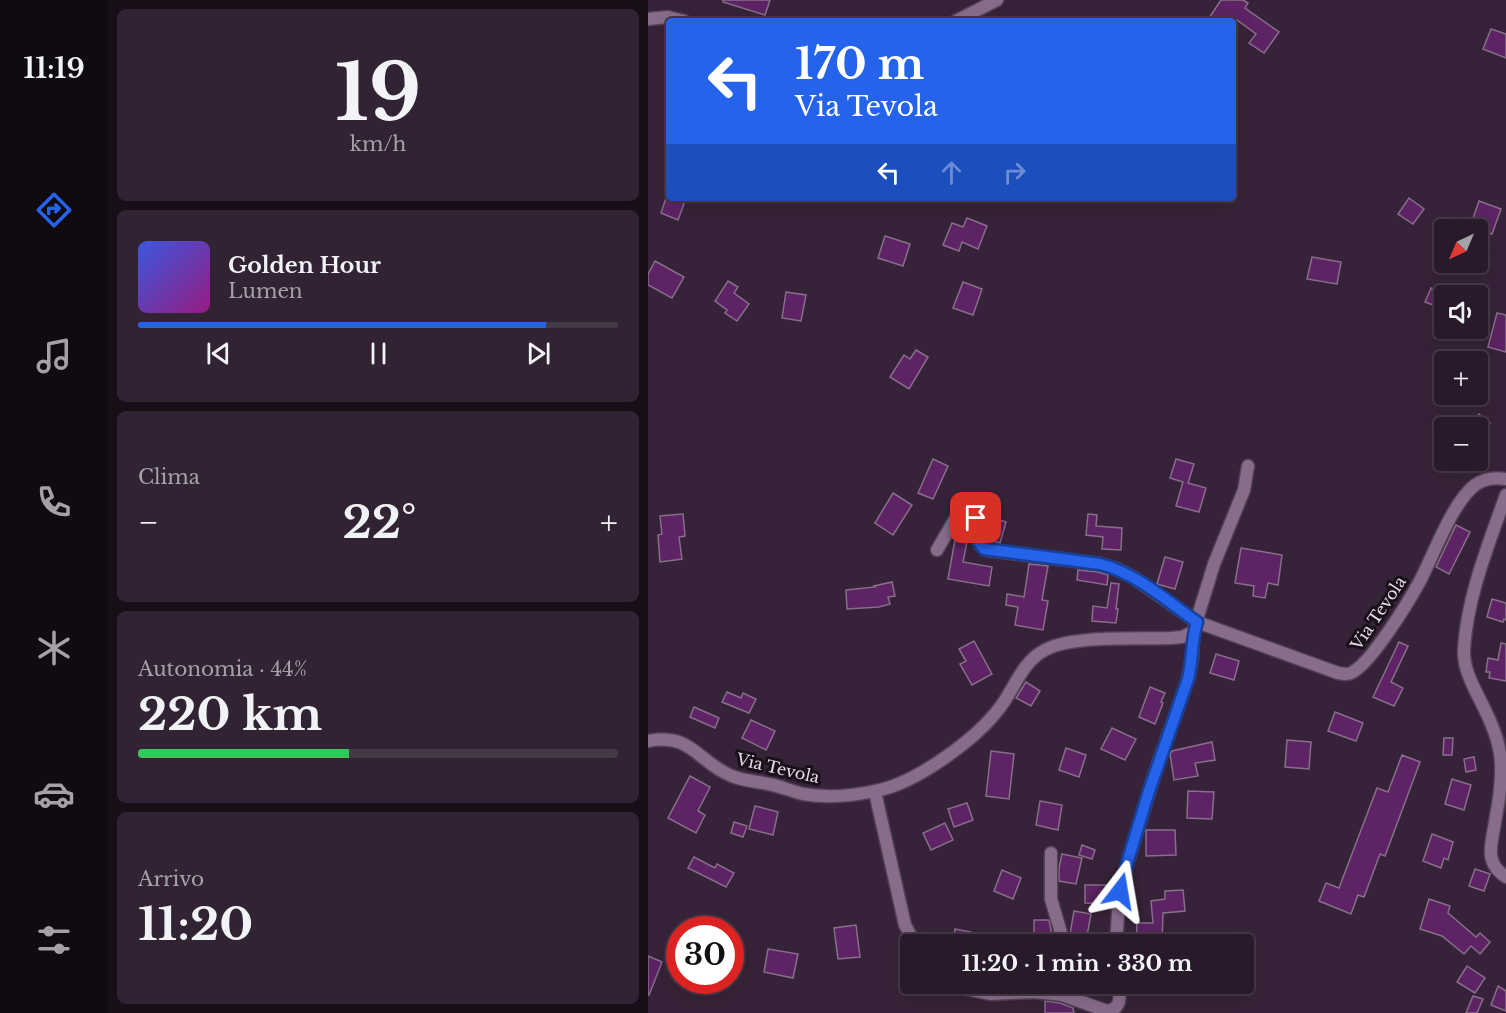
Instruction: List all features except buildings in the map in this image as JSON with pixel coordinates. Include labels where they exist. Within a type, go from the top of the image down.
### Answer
[{"type":"street","points":[[962,18],[997,0]]},
{"type":"street","points":[[648,19],[675,18]]},
{"type":"street","points":[[1117,934],[1124,874],[1156,770],[1188,679],[1195,627],[1214,564],[1244,490],[1248,466]]},
{"type":"street","name":"Via Tevola","points":[[937,550],[958,514],[966,509],[978,520],[978,541],[984,549],[1112,567],[1134,578],[1195,627],[1346,674],[1354,672],[1378,646],[1407,604],[1463,498],[1484,480],[1506,479]]},
{"type":"street","points":[[1506,495],[1468,616],[1464,650],[1469,678],[1492,726],[1500,753],[1502,769],[1491,854],[1495,866],[1506,877]]},
{"type":"street","name":"Via Tevola","points":[[648,741],[663,739],[677,741],[730,776],[802,793],[828,796],[874,792],[927,769],[955,750],[980,729],[1002,705],[1026,666],[1045,650],[1070,643],[1177,637],[1195,627]]},
{"type":"street","points":[[874,792],[904,925],[910,934]]},
{"type":"street","points":[[1051,853],[1051,899],[1061,934]]},
{"type":"street","points":[[1073,994],[1102,1011],[1113,1010],[1118,1005],[1120,994]]},
{"type":"route","points":[[976,518],[979,526],[977,538],[984,549],[1112,567],[1134,578],[1197,622],[1193,632],[1192,660],[1184,694],[1149,791],[1120,891]]}]
